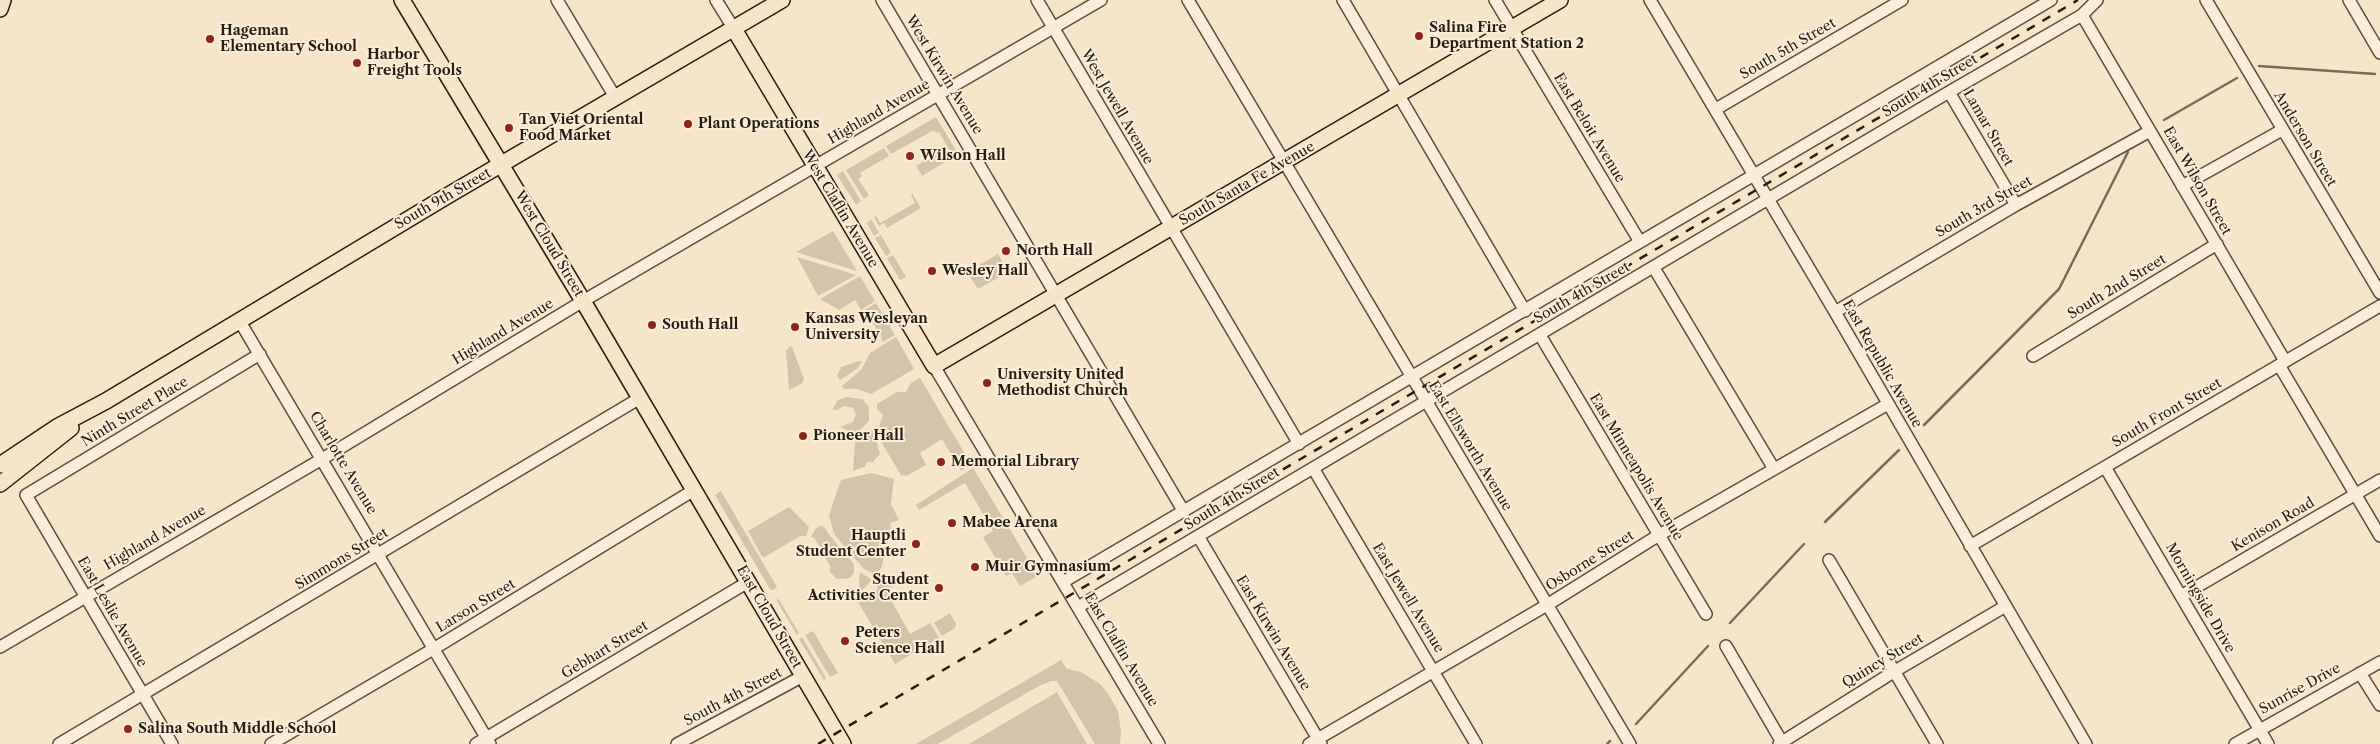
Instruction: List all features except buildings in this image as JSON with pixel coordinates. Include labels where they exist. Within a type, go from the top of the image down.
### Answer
[{"type":"main road","points":[[0,9],[3,0]]},
{"type":"main road","name":"West Cloud Street","points":[[402,0],[584,301],[694,490]]},
{"type":"main road","name":"South 9th Street","points":[[0,465],[57,427],[106,401],[239,320],[782,0]]},
{"type":"main road","name":"South Santa Fe Avenue","points":[[934,366],[1560,0]]},
{"type":"main road","name":"West Claflin Avenue","points":[[734,29],[934,366]]},
{"type":"main road","name":"South 9th Street","points":[[0,484],[106,401]]},
{"type":"main road","name":"East Cloud Street","points":[[694,490],[844,744]]},
{"type":"street","points":[[557,0],[615,97]]},
{"type":"street","name":"West Claflin Avenue","points":[[716,0],[734,29]]},
{"type":"street","name":"West Kirwin Avenue","points":[[882,0],[1056,294]]},
{"type":"street","name":"West Jewell Avenue","points":[[1037,0],[1170,228]]},
{"type":"street","name":"Highland Avenue","points":[[0,647],[322,459],[584,301],[1101,0]]},
{"type":"street","name":"East Ellsworth Avenue","points":[[1188,0],[1630,744]]},
{"type":"street","points":[[1343,0],[1525,311]]},
{"type":"street","name":"East Beloit Avenue","points":[[1495,0],[1640,242]]},
{"type":"street","name":"East Republic Avenue","points":[[1650,0],[1836,312],[2004,606],[2086,744]]},
{"type":"street","name":"South 5th Street","points":[[1716,109],[1902,0]]},
{"type":"street","name":"South 4th Street","points":[[1063,582],[2051,0]]},
{"type":"street","name":"South 4th Street","points":[[1078,607],[2082,15],[2097,0]]},
{"type":"street","name":"Anderson Street","points":[[2206,0],[2380,293]]},
{"type":"street","points":[[2348,0],[2380,52]]},
{"type":"street","name":"East Wilson Street","points":[[2082,15],[2217,244],[2380,536]]},
{"type":"street","name":"Lamar Street","points":[[1949,92],[2016,205]]},
{"type":"street","points":[[2182,186],[2282,130]]},
{"type":"street","name":"South 3rd Street","points":[[1836,312],[2016,205],[2150,131]]},
{"type":"street","points":[[1170,228],[1298,444]]},
{"type":"street","name":"South 2nd Street","points":[[2034,356],[2217,244]]},
{"type":"street","points":[[1654,268],[1774,468]]},
{"type":"street","points":[[1056,294],[1184,512]]},
{"type":"street","name":"South Front Street","points":[[1970,546],[2380,306]]},
{"type":"street","name":"Charlotte Avenue","points":[[239,320],[435,648],[484,742]]},
{"type":"street","name":"East Minneapolis Avenue","points":[[1540,335],[1706,614]]},
{"type":"street","name":"Ninth Street Place","points":[[26,495],[260,354]]},
{"type":"street","name":"East Claflin Avenue","points":[[934,366],[1159,744]]},
{"type":"street","name":"Simmons Street","points":[[59,744],[640,398]]},
{"type":"street","name":"Osborne Street","points":[[1316,742],[1547,606],[1659,536],[1774,468],[1888,404]]},
{"type":"street","name":"Morningside Drive","points":[[2106,467],[2268,744]]},
{"type":"street","name":"East Jewell Avenue","points":[[1313,468],[1476,744]]},
{"type":"street","name":"Kenison Road","points":[[2181,596],[2380,480]]},
{"type":"street","name":"Larson Street","points":[[271,744],[435,648],[694,490]]},
{"type":"street","name":"East Leslie Avenue","points":[[26,495],[172,744]]},
{"type":"street","name":"East Kirwin Avenue","points":[[1198,536],[1316,742]]},
{"type":"street","points":[[1829,560],[1937,744]]},
{"type":"street","name":"Gebhart Street","points":[[484,742],[748,582]]},
{"type":"street","name":"Quincy Street","points":[[1781,743],[1895,671],[2004,606]]},
{"type":"street","points":[[1726,646],[1781,743]]},
{"type":"street","name":"Sunrise Drive","points":[[2235,744],[2380,662]]},
{"type":"street","points":[[2360,673],[2380,705]]},
{"type":"street","name":"South 4th Street","points":[[677,744],[803,676]]},
{"type":"shaded area","points":[[936,117],[958,154],[953,157],[939,132],[936,133],[934,130],[891,154],[886,146]]},
{"type":"shaded area","points":[[884,148],[889,156],[860,173],[862,176],[858,179],[869,195],[864,199],[846,170]]},
{"type":"shaded area","points":[[944,149],[950,159],[922,176],[916,166]]},
{"type":"shaded area","points":[[843,171],[861,201],[856,205],[837,175]]},
{"type":"shaded area","points":[[912,193],[921,208],[887,228],[884,223],[879,226],[874,217],[876,216],[880,223],[915,203],[911,195]]},
{"type":"shaded area","points":[[871,219],[879,233],[874,236],[867,223]]},
{"type":"shaded area","points":[[833,231],[857,271],[796,252]]},
{"type":"shaded area","points":[[881,235],[891,253],[886,256],[875,238]]},
{"type":"shaded area","points":[[998,254],[1008,272],[978,289],[967,272]]},
{"type":"shaded area","points":[[893,255],[906,277],[900,280],[887,258]]},
{"type":"shaded area","points":[[797,257],[856,275],[818,296]]},
{"type":"shaded area","points":[[860,276],[875,301],[861,310],[855,300],[839,310],[820,299]]},
{"type":"shaded area","points":[[876,303],[895,335],[882,342],[881,334],[863,311]]},
{"type":"shaded area","points":[[896,337],[914,369],[871,394],[857,389],[844,389],[842,386],[861,370],[870,353]]},
{"type":"shaded area","points":[[790,346],[804,379],[802,383],[789,390],[786,351]]},
{"type":"shaded area","points":[[862,361],[858,368],[840,380],[837,376],[841,367]]},
{"type":"shaded area","points":[[920,378],[971,464],[961,471],[942,439],[920,453],[926,465],[906,476],[901,475],[883,445],[879,427],[883,415],[877,409],[877,404],[897,392],[906,392],[911,383]]},
{"type":"shaded area","points":[[846,397],[862,399],[869,407],[869,421],[859,431],[851,432],[840,427],[853,422],[856,414],[853,408],[844,406],[837,410],[832,410],[838,400]]},
{"type":"shaded area","points":[[869,430],[874,432],[880,454],[872,463],[870,461],[865,464],[866,466],[853,471],[855,442]]},
{"type":"shaded area","points":[[973,468],[1038,576],[1020,586],[1012,573],[1006,576],[983,537],[993,531],[965,483],[919,510],[916,505]]},
{"type":"shaded area","points":[[871,473],[894,479],[891,504],[899,520],[890,523],[891,528],[880,535],[880,540],[889,538],[881,569],[875,574],[864,569],[834,534],[829,515],[841,480]]},
{"type":"shaded area","points":[[721,491],[777,587],[773,590],[770,589],[715,495]]},
{"type":"shaded area","points":[[789,507],[809,527],[806,536],[800,536],[763,558],[748,531]]},
{"type":"shaded area","points":[[822,525],[843,552],[842,554],[847,556],[854,564],[854,573],[850,578],[837,579],[830,572],[829,569],[831,568],[814,537],[811,537],[816,528]]},
{"type":"shaded area","points":[[860,572],[872,580],[859,594],[859,578]]},
{"type":"shaded area","points":[[883,575],[889,576],[895,585],[886,591],[910,634],[930,623],[939,638],[895,664],[858,602],[872,591],[875,592],[878,588],[876,586]]},
{"type":"shaded area","points":[[778,598],[799,633],[797,635],[777,601]]},
{"type":"shaded area","points":[[950,613],[956,624],[955,628],[942,636],[934,623]]},
{"type":"shaded area","points":[[813,631],[838,673],[830,677],[805,635]]},
{"type":"shaded area","points":[[802,637],[826,678],[824,680],[799,639]]},
{"type":"shaded area","points":[[1061,660],[1067,669],[1081,672],[1100,684],[1107,692],[1118,711],[1121,731],[1120,744],[1095,744],[1057,681],[1051,681],[938,744],[916,744]]},
{"type":"shaded area","points":[[1057,692],[1087,744],[969,744]]},
{"type":"waterway","points":[[2259,66],[2375,74]]},
{"type":"waterway","points":[[2164,120],[2237,78]]},
{"type":"waterway","points":[[1924,425],[2059,289],[2128,152]]},
{"type":"waterway","points":[[1825,522],[1899,450]]},
{"type":"waterway","points":[[1730,623],[1804,544]]},
{"type":"waterway","points":[[1636,724],[1708,646]]},
{"type":"waterway","points":[[1607,744],[1610,741]]},
{"type":"railway","points":[[818,744],[2078,0]]},
{"type":"place","name":"Salina Fire Department Station 2","points":[[1419,36]]},
{"type":"place","name":"Hageman Elementary School","points":[[210,39]]},
{"type":"place","name":"Harbor Freight Tools","points":[[357,63]]},
{"type":"place","name":"Plant Operations","points":[[688,124]]},
{"type":"place","name":"Tan Viet Oriental Food Market","points":[[509,128]]},
{"type":"place","name":"Wilson Hall","points":[[910,156]]},
{"type":"place","name":"North Hall","points":[[1006,251]]},
{"type":"place","name":"Wesley Hall","points":[[932,271]]},
{"type":"place","name":"South Hall","points":[[652,325]]},
{"type":"place","name":"Kansas Wesleyan University","points":[[795,327]]},
{"type":"place","name":"University United Methodist Church","points":[[987,383]]},
{"type":"place","name":"Pioneer Hall","points":[[803,436]]},
{"type":"place","name":"Memorial Library","points":[[941,462]]},
{"type":"place","name":"Mabee Arena","points":[[952,523]]},
{"type":"place","name":"Hauptli Student Center","points":[[916,544]]},
{"type":"place","name":"Muir Gymnasium","points":[[975,567]]},
{"type":"place","name":"Student Activities Center","points":[[939,588]]},
{"type":"place","name":"Peters Science Hall","points":[[845,641]]},
{"type":"place","name":"Salina South Middle School","points":[[128,729]]}]
